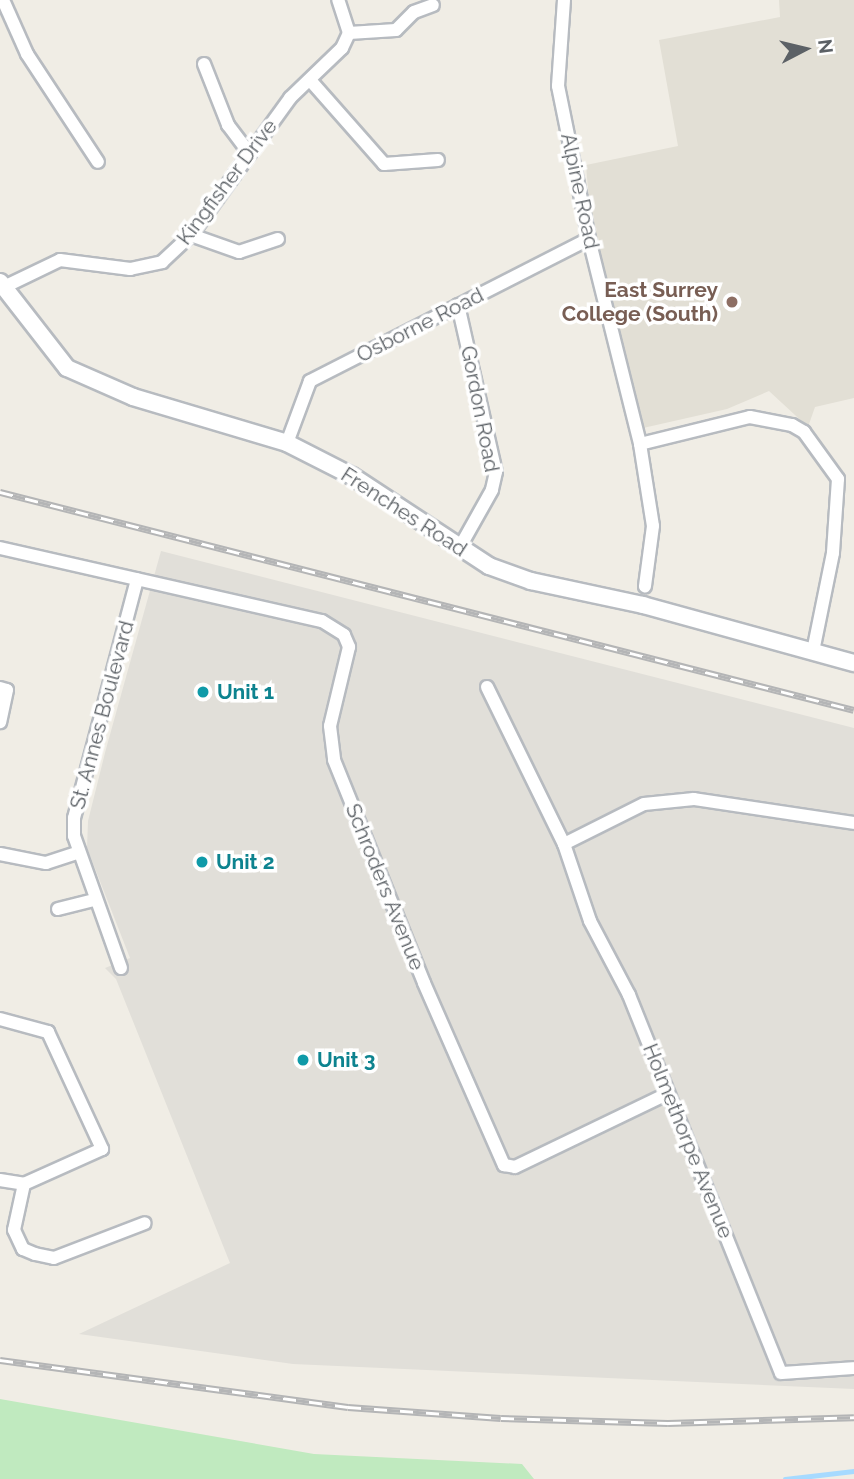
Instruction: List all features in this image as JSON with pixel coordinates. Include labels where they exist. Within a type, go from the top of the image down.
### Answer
[{"type":"street","points":[[3,0],[27,54],[98,162]]},
{"type":"street","points":[[338,0],[349,33],[396,30],[412,6],[433,5]]},
{"type":"street","name":"Alpine Road","points":[[564,0],[558,86],[589,239],[640,444],[653,526],[645,586]]},
{"type":"street","name":"Kingfisher Drive","points":[[2,284],[60,260],[148,268],[162,262],[191,235],[249,153],[310,80],[342,48],[349,33]]},
{"type":"street","points":[[204,64],[228,125],[249,153]]},
{"type":"street","points":[[310,80],[384,164],[438,160]]},
{"type":"street","points":[[191,235],[239,252],[278,239]]},
{"type":"street","name":"Osborne Road","points":[[287,443],[310,381],[589,239]]},
{"type":"street","name":"Frenches Road","points":[[2,284],[67,368],[100,386],[287,443],[352,476],[489,566],[531,582],[643,605],[854,663]]},
{"type":"street","name":"Gordon Road","points":[[458,305],[496,472],[492,490],[460,547]]},
{"type":"street","points":[[640,444],[750,417],[792,425],[804,432],[838,479],[832,553],[813,651]]},
{"type":"street","points":[[0,548],[137,579]]},
{"type":"street","name":"St. Annes Boulevard","points":[[121,968],[77,853],[74,818],[137,579]]},
{"type":"street","name":"Schroders Avenue","points":[[137,579],[323,621],[344,635],[349,648],[330,726],[334,760],[429,995],[505,1165],[515,1167],[667,1094]]},
{"type":"street","name":"Holmethorpe Avenue","points":[[487,687],[564,844],[590,921],[629,995],[781,1373],[854,1368]]},
{"type":"street","points":[[0,722],[4,689]]},
{"type":"street","points":[[564,844],[644,804],[694,799],[854,823]]},
{"type":"street","points":[[0,854],[46,863],[77,853]]},
{"type":"street","points":[[58,909],[94,900]]},
{"type":"street","points":[[0,1019],[48,1032],[102,1149],[24,1184],[0,1180]]},
{"type":"street","points":[[24,1184],[23,1202],[14,1230],[23,1249],[54,1258],[145,1223]]},
{"type":"shaded area","name":"East Surrey College (South)","points":[[779,0],[854,0],[854,398],[815,407],[808,427],[769,391],[727,409],[643,428],[590,213],[586,165],[678,146],[659,40],[780,17]]},
{"type":"shaded area","points":[[161,551],[854,728],[854,1389],[293,1364],[79,1334],[230,1263],[116,979],[105,968],[130,958],[87,848],[88,821]]},
{"type":"green space","points":[[0,1399],[314,1454],[522,1464],[534,1479],[0,1479]]},
{"type":"waterway","points":[[785,1479],[854,1471]]},
{"type":"railway","points":[[0,492],[854,710]]},
{"type":"railway","points":[[0,1360],[348,1407],[501,1418],[668,1423],[854,1417]]},
{"type":"place","name":"East Surrey College (South)","points":[[732,302]]},
{"type":"place","name":"Unit 1","points":[[203,692]]},
{"type":"place","name":"Unit 2","points":[[202,862]]},
{"type":"place","name":"Unit 3","points":[[303,1060]]}]
